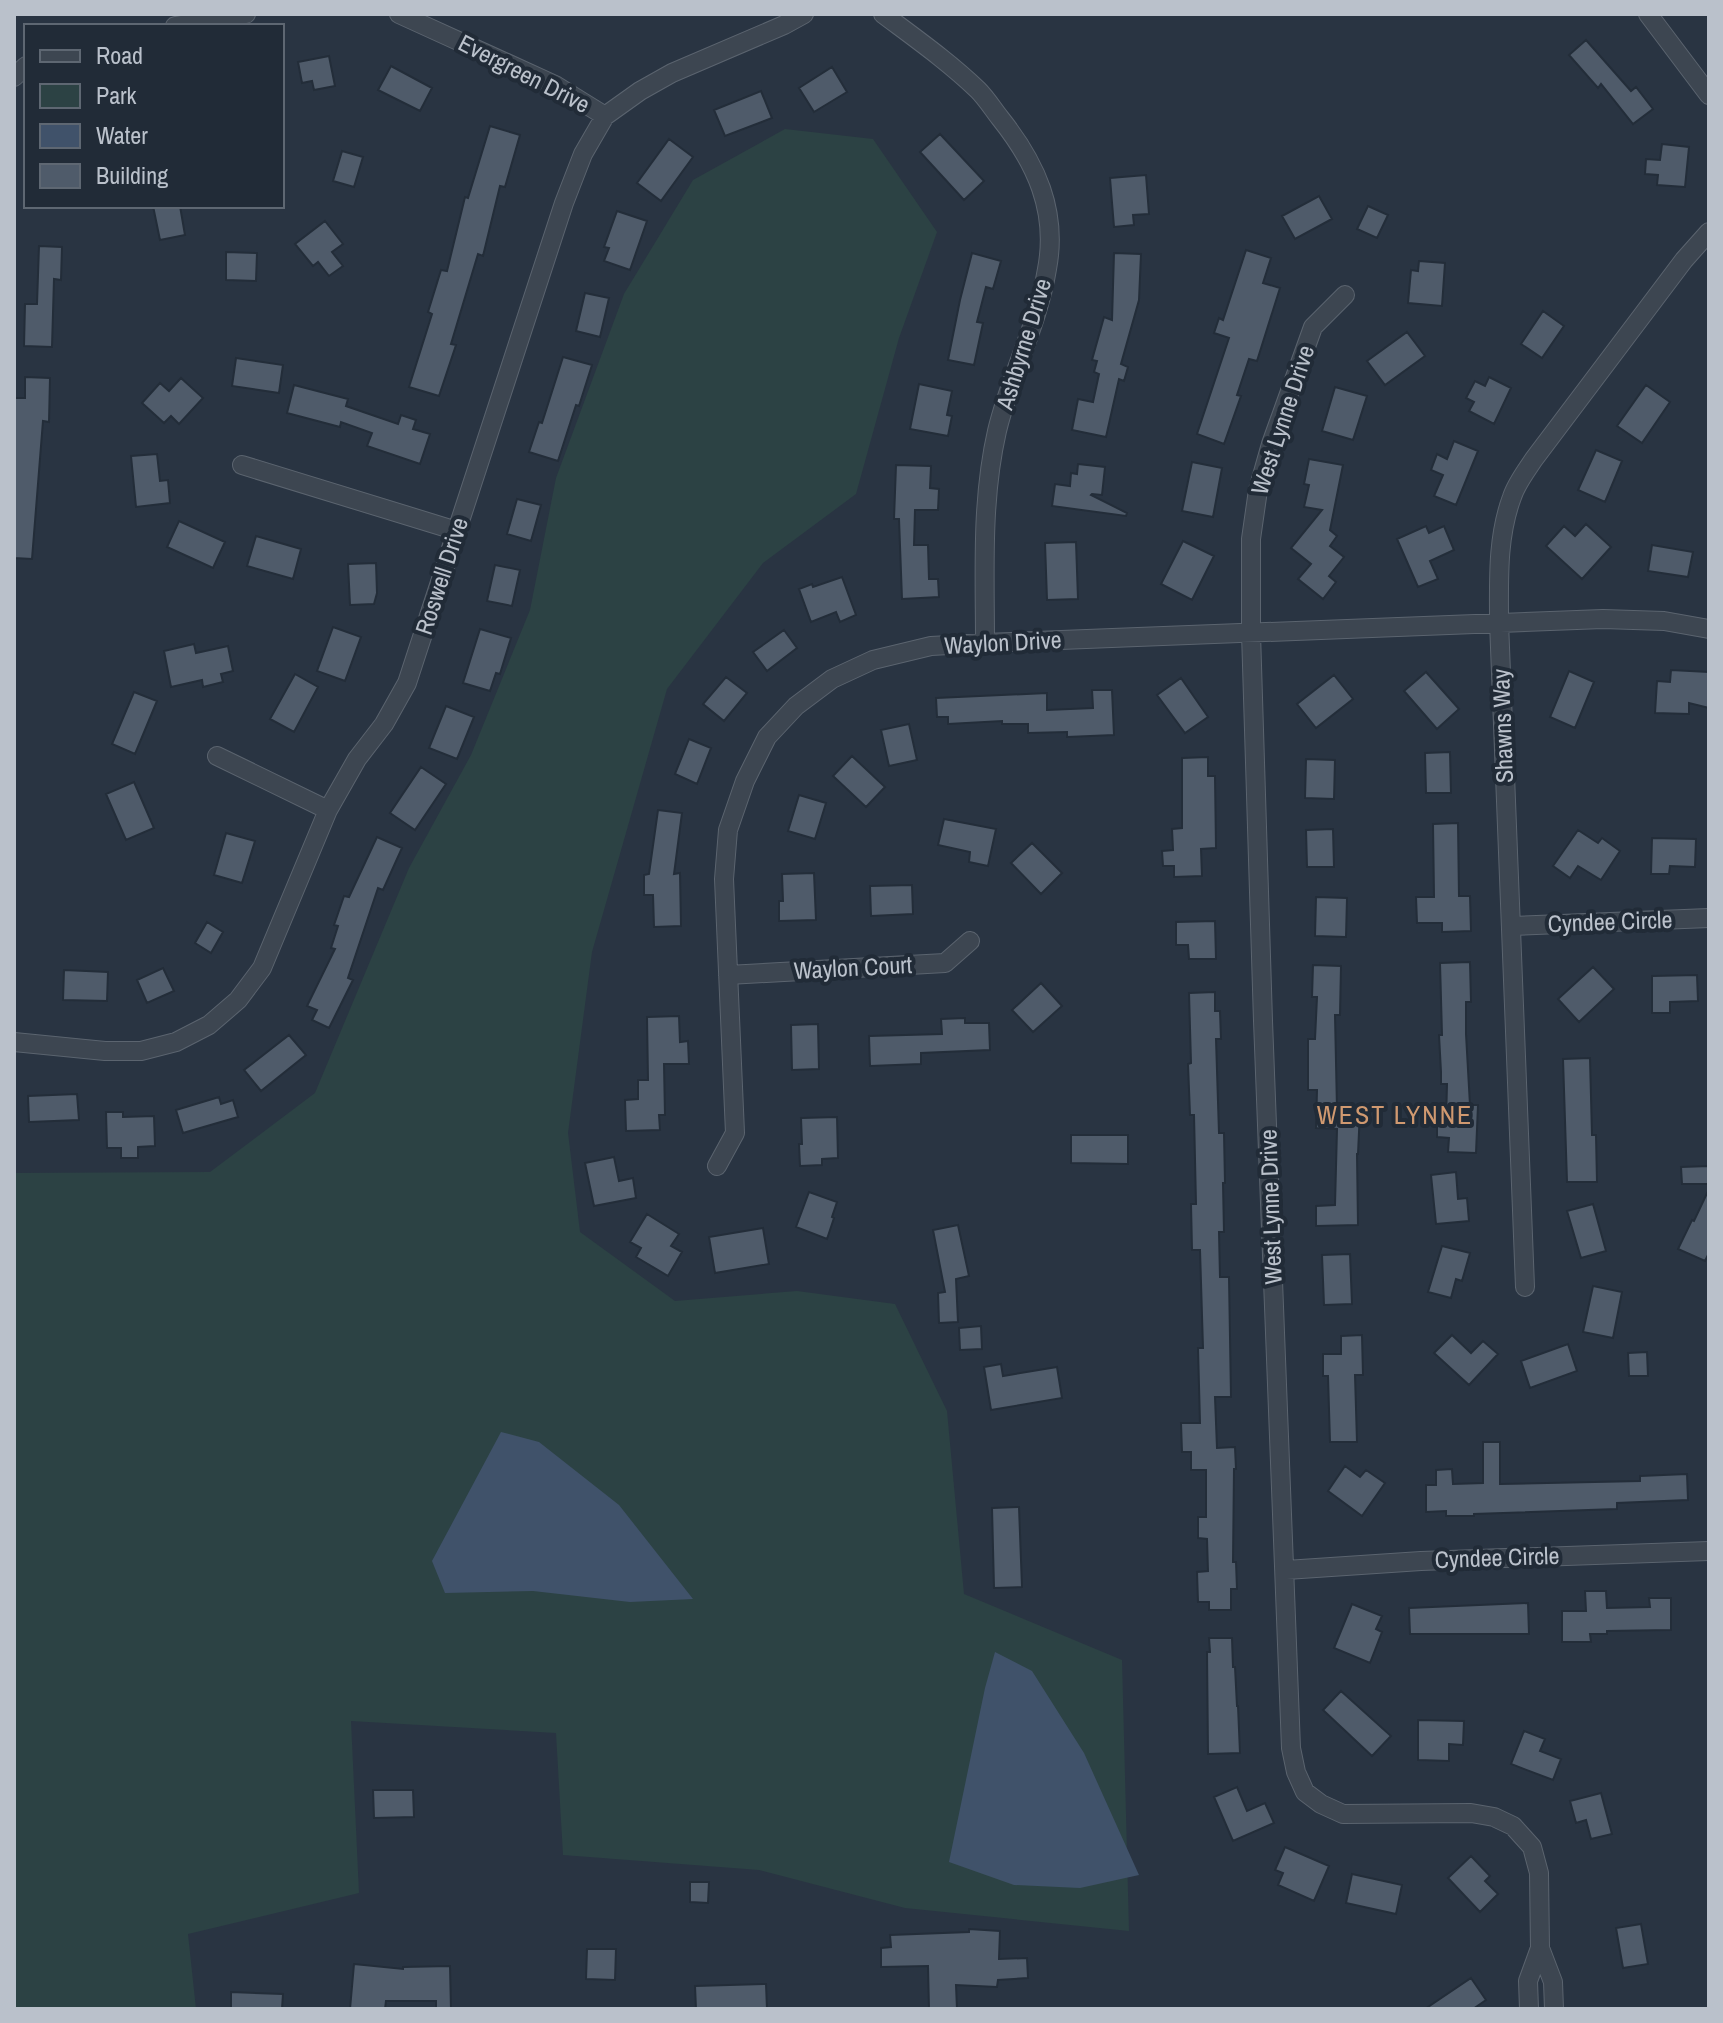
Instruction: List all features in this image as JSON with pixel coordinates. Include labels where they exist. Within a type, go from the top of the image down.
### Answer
[{"type":"street","name":"Evergreen Drive","points":[[399,14],[555,85],[605,116]]},
{"type":"street","name":"Roswell Drive","points":[[14,1042],[105,1051],[141,1051],[176,1042],[209,1025],[238,1000],[262,968],[328,810],[407,683],[564,203],[583,154],[605,116],[640,91],[672,73],[804,14]]},
{"type":"street","name":"Ashbyrne Drive","points":[[883,14],[979,91],[1019,141],[1040,181],[1050,225],[1048,268],[997,430],[988,475],[985,643]]},
{"type":"street","points":[[1648,14],[1705,82]]},
{"type":"street","points":[[192,24],[236,19]]},
{"type":"street","name":"Shawns Way","points":[[1525,1287],[1499,622],[1499,563],[1503,528],[1512,494],[1534,459],[1684,260],[1709,232]]},
{"type":"street","name":"West Lynne Drive","points":[[1345,295],[1313,327],[1271,444],[1258,490],[1251,539],[1251,633],[1263,1005],[1291,1748],[1296,1772],[1305,1792],[1343,1814],[1471,1813],[1494,1817],[1513,1826],[1532,1847],[1539,1873],[1540,1948],[1553,1982],[1554,2009]]},
{"type":"street","points":[[242,465],[457,531]]},
{"type":"street","name":"Waylon Drive","points":[[717,1166],[735,1133],[724,879],[728,830],[745,781],[767,737],[796,706],[832,679],[873,660],[931,646],[1499,622],[1664,621],[1709,629]]},
{"type":"street","points":[[217,756],[328,810]]},
{"type":"street","name":"Cyndee Circle","points":[[1511,926],[1709,918]]},
{"type":"street","name":"Waylon Court","points":[[728,975],[945,963],[970,941]]},
{"type":"street","name":"Cyndee Circle","points":[[1286,1570],[1421,1561],[1709,1551]]},
{"type":"street","name":"West Lynne Drive","points":[[1529,2009],[1528,1981],[1540,1948]]},
{"type":"green space","points":[[785,129],[873,139],[937,232],[899,338],[856,494],[763,563],[667,689],[592,952],[568,1133],[580,1232],[675,1301],[797,1291],[895,1304],[947,1411],[964,1594],[1122,1660],[1129,1931],[905,1908],[759,1870],[563,1855],[556,1733],[351,1721],[359,1893],[188,1934],[196,2009],[14,2009],[14,1173],[210,1172],[315,1093],[409,868],[471,755],[530,610],[556,478],[624,294],[693,180]]},
{"type":"water","points":[[501,1432],[539,1442],[619,1505],[693,1599],[630,1602],[533,1591],[445,1593],[432,1561]]},
{"type":"water","points":[[995,1652],[1032,1671],[1084,1753],[1139,1875],[1080,1888],[1014,1885],[949,1862]]},
{"type":"building","points":[[1586,40],[1631,91],[1636,87],[1653,109],[1633,124],[1601,84],[1598,88],[1569,55]]},
{"type":"building","points":[[329,56],[335,86],[314,90],[312,81],[302,83],[298,62]]},
{"type":"building","points":[[391,66],[432,88],[420,111],[378,90]]},
{"type":"building","points":[[832,67],[847,92],[814,112],[799,88]]},
{"type":"building","points":[[761,91],[772,118],[725,136],[714,110]]},
{"type":"building","points":[[490,126],[520,135],[505,187],[500,186],[483,256],[478,254],[451,344],[456,345],[439,396],[409,387],[432,314],[428,312],[441,270],[447,271],[465,197],[468,198]]},
{"type":"building","points":[[940,134],[984,181],[964,200],[920,152]]},
{"type":"building","points":[[669,139],[693,157],[661,201],[637,183]]},
{"type":"building","points":[[1662,144],[1689,147],[1685,187],[1657,185],[1658,175],[1645,174],[1646,159],[1660,160]]},
{"type":"building","points":[[342,151],[363,157],[354,187],[333,181]]},
{"type":"building","points":[[1146,175],[1149,214],[1133,215],[1134,225],[1114,227],[1110,178]]},
{"type":"building","points":[[1319,196],[1332,219],[1295,239],[1282,216]]},
{"type":"building","points":[[1368,206],[1388,215],[1377,238],[1357,229]]},
{"type":"building","points":[[153,208],[180,208],[185,235],[160,240]]},
{"type":"building","points":[[617,211],[647,221],[630,270],[604,261],[609,248],[604,247]]},
{"type":"building","points":[[325,221],[343,244],[332,252],[343,266],[329,276],[318,262],[313,266],[295,244]]},
{"type":"building","points":[[39,246],[62,247],[61,280],[54,279],[52,347],[24,346],[25,304],[37,304]]},
{"type":"building","points":[[1246,250],[1271,258],[1263,283],[1280,288],[1257,361],[1249,359],[1237,395],[1241,396],[1224,444],[1197,434],[1229,338],[1214,333],[1219,318],[1223,320]]},
{"type":"building","points":[[226,252],[257,253],[256,281],[226,280]]},
{"type":"building","points":[[972,253],[1001,261],[993,289],[986,287],[977,322],[983,323],[974,365],[948,360]]},
{"type":"building","points":[[1114,253],[1141,254],[1139,300],[1121,364],[1128,367],[1124,381],[1119,379],[1106,437],[1072,430],[1078,399],[1093,402],[1099,374],[1094,372],[1097,361],[1092,360],[1104,317],[1112,320]]},
{"type":"building","points":[[1419,261],[1445,263],[1442,306],[1408,303],[1411,270],[1418,271]]},
{"type":"building","points":[[585,293],[609,298],[600,337],[576,331]]},
{"type":"building","points":[[1543,311],[1564,326],[1542,358],[1521,344]]},
{"type":"building","points":[[1407,332],[1425,356],[1385,385],[1367,361]]},
{"type":"building","points":[[563,357],[592,365],[558,461],[529,452],[539,422],[542,423]]},
{"type":"building","points":[[236,358],[283,365],[279,393],[232,386]]},
{"type":"building","points":[[25,377],[50,378],[49,422],[43,421],[32,559],[14,558],[14,398],[25,398]]},
{"type":"building","points":[[1489,377],[1511,388],[1494,424],[1469,411],[1474,402],[1466,398],[1475,381],[1485,386]]},
{"type":"building","points":[[181,378],[203,398],[179,424],[171,416],[164,423],[142,403],[160,383],[169,391]]},
{"type":"building","points":[[919,384],[952,391],[947,415],[952,416],[948,436],[910,429]]},
{"type":"building","points":[[294,385],[348,399],[346,406],[398,424],[401,415],[416,420],[413,429],[430,434],[420,464],[367,446],[372,433],[341,422],[340,427],[287,413]]},
{"type":"building","points":[[1646,385],[1670,402],[1642,443],[1617,426]]},
{"type":"building","points":[[1335,387],[1367,396],[1353,440],[1322,431]]},
{"type":"building","points":[[1454,441],[1478,451],[1456,505],[1434,496],[1443,475],[1431,470],[1437,454],[1447,459]]},
{"type":"building","points":[[1596,450],[1622,461],[1605,502],[1578,490]]},
{"type":"building","points":[[157,454],[160,481],[168,480],[170,503],[136,507],[131,456]]},
{"type":"building","points":[[1309,459],[1343,465],[1330,530],[1337,536],[1330,546],[1344,557],[1329,576],[1336,582],[1323,599],[1298,579],[1311,564],[1291,548],[1322,510],[1304,507],[1309,485],[1304,484]]},
{"type":"building","points":[[1192,462],[1222,468],[1213,517],[1182,511]]},
{"type":"building","points":[[1078,464],[1105,467],[1102,495],[1091,495],[1127,513],[1126,516],[1052,506],[1055,484],[1070,486],[1071,473],[1077,474]]},
{"type":"building","points":[[896,465],[931,466],[930,488],[939,489],[938,510],[915,510],[914,545],[928,545],[929,579],[938,579],[939,597],[902,599],[899,519],[894,519]]},
{"type":"building","points":[[517,499],[541,505],[531,541],[507,534]]},
{"type":"building","points":[[179,521],[225,542],[213,568],[167,547]]},
{"type":"building","points":[[1586,524],[1611,547],[1582,579],[1546,546],[1564,526],[1575,536]]},
{"type":"building","points":[[1426,526],[1429,533],[1444,526],[1454,550],[1430,561],[1438,579],[1418,587],[1397,539]]},
{"type":"building","points":[[256,536],[301,549],[293,579],[247,566]]},
{"type":"building","points":[[1183,541],[1214,556],[1192,600],[1161,584]]},
{"type":"building","points":[[1076,542],[1078,599],[1047,600],[1045,543]]},
{"type":"building","points":[[1652,545],[1693,552],[1688,577],[1648,571]]},
{"type":"building","points":[[376,563],[377,593],[374,604],[350,605],[348,564]]},
{"type":"building","points":[[495,565],[520,570],[512,606],[487,601]]},
{"type":"building","points":[[842,577],[856,615],[840,622],[836,612],[811,622],[799,589]]},
{"type":"building","points":[[333,627],[361,637],[345,681],[317,671]]},
{"type":"building","points":[[480,629],[511,638],[500,674],[496,673],[490,691],[463,683]]},
{"type":"building","points":[[784,630],[797,648],[767,671],[753,652]]},
{"type":"building","points":[[194,644],[196,653],[228,646],[233,671],[221,674],[223,682],[203,687],[202,680],[171,687],[164,651]]},
{"type":"building","points":[[1671,670],[1709,672],[1709,708],[1689,703],[1689,714],[1655,713],[1657,681],[1670,682]]},
{"type":"building","points":[[1569,671],[1594,682],[1575,728],[1550,717]]},
{"type":"building","points":[[1426,672],[1459,709],[1437,729],[1404,691]]},
{"type":"building","points":[[295,674],[318,687],[294,732],[270,719]]},
{"type":"building","points":[[1334,675],[1353,699],[1316,728],[1297,704]]},
{"type":"building","points":[[726,677],[747,693],[724,721],[703,704]]},
{"type":"building","points":[[1181,678],[1208,717],[1185,733],[1157,695]]},
{"type":"building","points":[[1092,690],[1112,690],[1114,735],[1067,737],[1067,732],[1028,733],[1028,724],[1002,724],[1002,721],[948,724],[948,717],[937,717],[936,698],[1047,693],[1047,710],[1093,708]]},
{"type":"building","points":[[134,692],[157,701],[135,754],[112,744]]},
{"type":"building","points":[[446,706],[474,717],[457,759],[429,748]]},
{"type":"building","points":[[909,724],[917,760],[889,766],[881,730]]},
{"type":"building","points":[[689,739],[711,748],[697,784],[675,774]]},
{"type":"building","points":[[1450,752],[1451,793],[1426,793],[1425,753]]},
{"type":"building","points":[[852,756],[885,787],[866,807],[833,776]]},
{"type":"building","points":[[1208,757],[1208,776],[1215,776],[1216,848],[1201,849],[1202,876],[1174,877],[1174,866],[1163,866],[1162,851],[1173,850],[1172,829],[1182,828],[1182,758]]},
{"type":"building","points":[[1306,759],[1335,760],[1334,799],[1305,798]]},
{"type":"building","points":[[421,767],[446,784],[415,830],[390,813]]},
{"type":"building","points":[[134,782],[154,828],[126,840],[106,794]]},
{"type":"building","points":[[799,795],[826,803],[815,839],[788,831]]},
{"type":"building","points":[[658,810],[682,813],[674,874],[680,873],[681,926],[654,927],[653,895],[644,895],[644,875],[649,874]]},
{"type":"building","points":[[944,819],[996,829],[988,866],[969,862],[970,852],[938,845]]},
{"type":"building","points":[[1458,823],[1459,896],[1470,896],[1471,931],[1442,932],[1442,923],[1417,923],[1416,897],[1434,897],[1433,824]]},
{"type":"building","points":[[1333,829],[1334,867],[1307,867],[1306,830]]},
{"type":"building","points":[[1578,830],[1598,843],[1602,838],[1620,851],[1601,880],[1578,866],[1570,878],[1553,866]]},
{"type":"building","points":[[226,833],[255,841],[242,883],[214,875]]},
{"type":"building","points":[[377,837],[402,848],[383,890],[378,888],[348,978],[353,980],[329,1028],[312,1020],[317,1010],[307,1006],[335,949],[331,948],[338,926],[334,925],[344,896],[349,897]]},
{"type":"building","points":[[1652,838],[1696,839],[1695,867],[1670,866],[1669,874],[1651,874]]},
{"type":"building","points":[[1032,843],[1062,873],[1041,894],[1011,863]]},
{"type":"building","points":[[814,873],[816,920],[779,921],[779,901],[783,901],[782,874]]},
{"type":"building","points":[[912,885],[913,914],[871,916],[870,886]]},
{"type":"building","points":[[1316,897],[1347,898],[1346,937],[1315,936]]},
{"type":"building","points":[[1215,921],[1216,959],[1189,959],[1188,945],[1176,945],[1176,922]]},
{"type":"building","points":[[207,922],[223,932],[211,953],[195,943]]},
{"type":"building","points":[[1470,962],[1471,1002],[1466,1002],[1466,1034],[1470,1105],[1478,1105],[1476,1153],[1448,1152],[1449,1138],[1437,1137],[1437,1121],[1446,1122],[1447,1084],[1441,1084],[1440,963]]},
{"type":"building","points":[[1313,965],[1341,966],[1340,1015],[1335,1015],[1337,1109],[1360,1110],[1358,1225],[1316,1226],[1316,1206],[1335,1205],[1337,1129],[1316,1128],[1317,1090],[1308,1090],[1308,1039],[1315,1039],[1317,997],[1312,997]]},
{"type":"building","points":[[1593,967],[1614,989],[1579,1022],[1558,999]]},
{"type":"building","points":[[163,968],[174,991],[147,1003],[137,980]]},
{"type":"building","points":[[64,970],[108,972],[107,1001],[63,1000]]},
{"type":"building","points":[[1697,975],[1698,1001],[1670,1002],[1670,1013],[1652,1013],[1652,976]]},
{"type":"building","points":[[1041,983],[1062,1006],[1033,1032],[1012,1010]]},
{"type":"building","points":[[1215,992],[1215,1011],[1220,1011],[1221,1039],[1216,1039],[1219,1133],[1224,1133],[1225,1183],[1224,1232],[1219,1232],[1220,1277],[1229,1277],[1231,1397],[1215,1397],[1217,1448],[1235,1447],[1233,1562],[1236,1562],[1237,1589],[1231,1589],[1231,1610],[1209,1610],[1209,1602],[1198,1602],[1197,1572],[1208,1571],[1207,1539],[1198,1538],[1198,1517],[1206,1517],[1206,1470],[1191,1470],[1191,1452],[1182,1452],[1181,1423],[1200,1423],[1198,1348],[1203,1348],[1200,1250],[1192,1250],[1191,1204],[1196,1204],[1194,1115],[1190,1115],[1188,1064],[1191,1063],[1189,993]]},
{"type":"building","points":[[679,1016],[680,1042],[688,1041],[689,1064],[664,1064],[665,1115],[659,1115],[660,1130],[626,1131],[625,1100],[638,1099],[638,1080],[648,1080],[647,1017]]},
{"type":"building","points":[[965,1018],[965,1023],[989,1023],[990,1050],[921,1053],[921,1064],[870,1066],[869,1036],[942,1034],[941,1019]]},
{"type":"building","points":[[818,1024],[819,1069],[792,1070],[791,1025]]},
{"type":"building","points":[[289,1035],[306,1055],[261,1091],[244,1070]]},
{"type":"building","points":[[1590,1058],[1597,1182],[1567,1182],[1563,1059]]},
{"type":"building","points":[[77,1094],[79,1120],[29,1122],[28,1096]]},
{"type":"building","points":[[219,1097],[221,1104],[233,1100],[238,1117],[183,1133],[176,1110]]},
{"type":"building","points":[[106,1112],[123,1112],[123,1117],[154,1116],[155,1146],[138,1147],[138,1158],[121,1158],[121,1148],[107,1148]]},
{"type":"building","points":[[837,1117],[838,1158],[822,1159],[822,1165],[800,1166],[801,1118]]},
{"type":"building","points":[[1071,1135],[1128,1135],[1128,1164],[1071,1163]]},
{"type":"building","points":[[614,1157],[619,1181],[633,1178],[636,1198],[594,1206],[585,1163]]},
{"type":"building","points":[[1709,1166],[1709,1184],[1682,1184],[1681,1167]]},
{"type":"building","points":[[1456,1172],[1458,1199],[1467,1198],[1469,1221],[1436,1224],[1431,1175]]},
{"type":"building","points":[[1709,1189],[1709,1253],[1705,1261],[1678,1249]]},
{"type":"building","points":[[809,1192],[837,1202],[827,1239],[796,1227]]},
{"type":"building","points":[[1593,1204],[1606,1251],[1581,1258],[1567,1211]]},
{"type":"building","points":[[647,1214],[679,1234],[671,1246],[682,1252],[668,1276],[636,1257],[641,1248],[630,1242]]},
{"type":"building","points":[[958,1225],[969,1276],[956,1279],[958,1322],[939,1323],[938,1293],[945,1292],[933,1230]]},
{"type":"building","points":[[763,1228],[769,1264],[715,1273],[709,1237]]},
{"type":"building","points":[[1442,1246],[1470,1253],[1462,1281],[1456,1279],[1451,1298],[1428,1292]]},
{"type":"building","points":[[1350,1254],[1352,1304],[1324,1305],[1322,1255]]},
{"type":"building","points":[[1593,1286],[1622,1292],[1613,1338],[1583,1332]]},
{"type":"building","points":[[981,1326],[982,1349],[960,1350],[959,1328]]},
{"type":"building","points":[[1362,1335],[1363,1375],[1355,1375],[1357,1442],[1330,1442],[1328,1376],[1323,1376],[1323,1354],[1341,1354],[1341,1336]]},
{"type":"building","points":[[1452,1335],[1471,1353],[1483,1341],[1498,1354],[1469,1385],[1434,1353]]},
{"type":"building","points":[[1568,1344],[1577,1371],[1530,1388],[1521,1361]]},
{"type":"building","points":[[1647,1352],[1648,1376],[1629,1376],[1628,1353]]},
{"type":"building","points":[[1001,1364],[1003,1376],[1057,1367],[1062,1398],[991,1410],[984,1367]]},
{"type":"building","points":[[1483,1442],[1500,1442],[1500,1484],[1640,1481],[1640,1476],[1687,1474],[1688,1500],[1617,1503],[1617,1509],[1474,1516],[1446,1516],[1446,1511],[1426,1512],[1426,1485],[1436,1485],[1436,1470],[1452,1469],[1453,1484],[1483,1483]]},
{"type":"building","points":[[1345,1466],[1360,1477],[1366,1470],[1385,1483],[1362,1516],[1328,1491]]},
{"type":"building","points":[[1019,1507],[1022,1587],[994,1588],[992,1508]]},
{"type":"building","points":[[1585,1591],[1606,1591],[1607,1608],[1650,1607],[1649,1598],[1671,1598],[1671,1630],[1607,1631],[1607,1634],[1590,1634],[1591,1642],[1562,1642],[1562,1611],[1586,1611]]},
{"type":"building","points":[[1528,1603],[1529,1634],[1410,1634],[1409,1608]]},
{"type":"building","points":[[1352,1604],[1382,1616],[1376,1629],[1382,1632],[1370,1663],[1334,1648]]},
{"type":"building","points":[[1209,1638],[1232,1638],[1240,1753],[1208,1754]]},
{"type":"building","points":[[1341,1691],[1391,1736],[1372,1756],[1323,1710]]},
{"type":"building","points":[[1418,1720],[1464,1721],[1463,1745],[1449,1744],[1449,1761],[1418,1760]]},
{"type":"building","points":[[1524,1731],[1545,1739],[1540,1751],[1561,1759],[1553,1780],[1511,1764]]},
{"type":"building","points":[[1237,1787],[1247,1811],[1265,1803],[1274,1823],[1233,1841],[1214,1797]]},
{"type":"building","points":[[373,1790],[413,1790],[414,1817],[374,1818]]},
{"type":"building","points":[[1601,1793],[1612,1834],[1591,1839],[1586,1820],[1576,1823],[1570,1801]]},
{"type":"building","points":[[1285,1847],[1329,1866],[1314,1901],[1278,1885],[1283,1873],[1275,1870]]},
{"type":"building","points":[[1471,1856],[1490,1876],[1485,1881],[1498,1894],[1480,1912],[1448,1878]]},
{"type":"building","points":[[1352,1874],[1402,1885],[1396,1914],[1346,1903]]},
{"type":"building","points":[[690,1882],[709,1882],[708,1903],[690,1902]]},
{"type":"building","points":[[1641,1924],[1648,1964],[1623,1968],[1616,1928]]},
{"type":"building","points":[[969,1929],[1000,1931],[999,1959],[1027,1958],[1028,1978],[998,1980],[997,1987],[956,1985],[957,2009],[929,2009],[928,1966],[881,1967],[881,1948],[891,1947],[890,1935],[969,1932]]},
{"type":"building","points":[[587,1949],[616,1949],[615,1980],[586,1979]]},
{"type":"building","points":[[354,1964],[403,1969],[450,1966],[451,2009],[436,2009],[436,2001],[386,2001],[385,2009],[350,2009]]},
{"type":"building","points":[[1471,1978],[1486,2000],[1473,2009],[1425,2009]]},
{"type":"building","points":[[766,1984],[767,2009],[696,2009],[695,1986]]},
{"type":"building","points":[[231,1992],[283,1994],[282,2009],[231,2009]]},
{"type":"district","name":"WEST LYNNE","points":[[1395,1115]]}]
